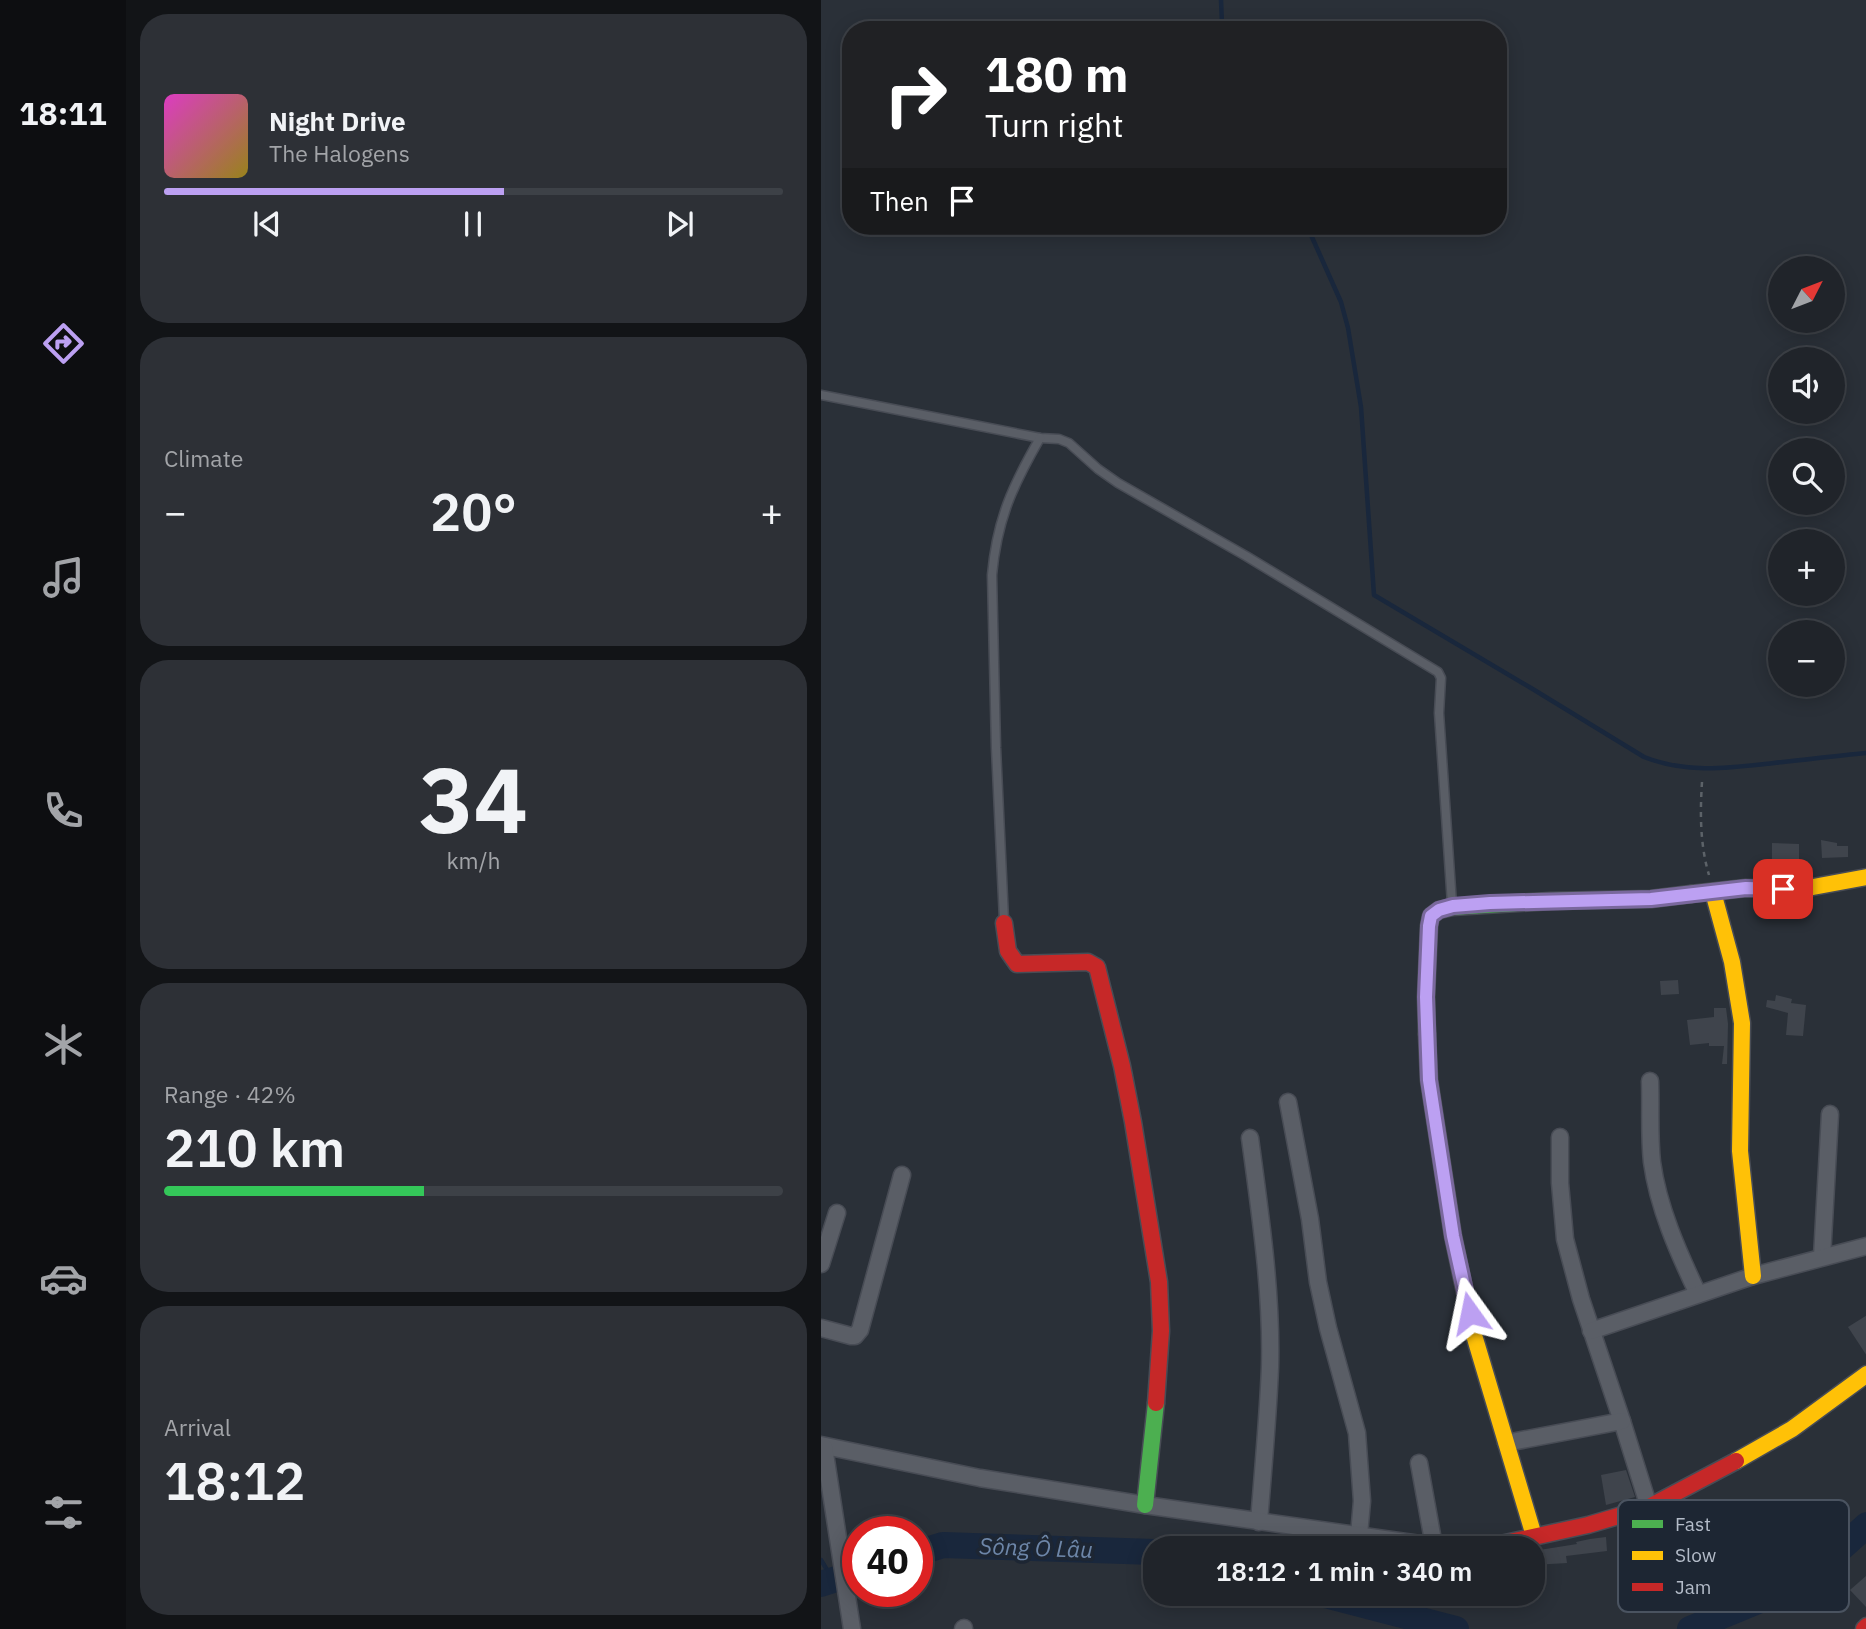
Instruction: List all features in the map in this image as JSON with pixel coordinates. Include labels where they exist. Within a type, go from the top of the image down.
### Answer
[{"type":"street","points":[[1618,1516],[1534,1536],[1474,1335],[1460,1271],[1429,1080],[1426,997],[1431,916],[1439,910],[1453,906],[1651,899],[1746,888],[1813,887],[1866,877]]},
{"type":"street","points":[[1713,892],[1732,962],[1741,1011],[1743,1045],[1740,1151],[1753,1276]]},
{"type":"street","points":[[1004,923],[1007,952],[1016,964],[1088,962],[1097,967],[1122,1066],[1140,1155],[1159,1282],[1160,1359],[1145,1505]]},
{"type":"street","points":[[1651,1081],[1651,1146],[1657,1185],[1677,1248],[1698,1294]]},
{"type":"street","points":[[1288,1102],[1310,1219],[1317,1282],[1357,1433],[1362,1501],[1359,1535]]},
{"type":"street","points":[[1822,1257],[1830,1114]]},
{"type":"street","points":[[1560,1137],[1560,1183],[1565,1240],[1591,1331],[1647,1500]]},
{"type":"street","points":[[1250,1138],[1264,1248],[1270,1355],[1259,1522]]},
{"type":"street","points":[[821,1328],[851,1336],[855,1336],[860,1330],[902,1175]]},
{"type":"street","points":[[821,1264],[837,1213]]},
{"type":"street","points":[[1591,1331],[1753,1276],[1866,1246]]},
{"type":"street","points":[[1662,1500],[1792,1429],[1866,1374]]},
{"type":"street","points":[[1506,1443],[1622,1421]]},
{"type":"street","points":[[852,1626],[823,1446],[980,1478],[1145,1505],[1366,1536]]},
{"type":"street","points":[[1419,1463],[1432,1536]]},
{"type":"lane","points":[[821,396],[1069,443],[1098,469],[1127,488],[1438,672],[1441,678],[1439,713],[1453,906]]},
{"type":"lane","points":[[1004,923],[995,748],[992,575],[994,550],[1003,512],[1022,468],[1040,438]]},
{"type":"path","points":[[1702,782],[1703,846],[1713,892]]},
{"type":"building","points":[[1821,840],[1837,843],[1837,846],[1848,846],[1848,857],[1822,858]]},
{"type":"building","points":[[1772,843],[1799,844],[1799,862],[1778,864],[1778,860],[1772,860]]},
{"type":"building","points":[[1678,980],[1679,994],[1661,995],[1660,981]]},
{"type":"building","points":[[1776,995],[1792,999],[1791,1003],[1806,1005],[1803,1036],[1786,1035],[1788,1013],[1766,1007],[1767,1000],[1775,1001]]},
{"type":"building","points":[[1714,1008],[1726,1008],[1727,1064],[1722,1064],[1724,1046],[1709,1046],[1709,1043],[1690,1045],[1687,1020],[1714,1017]]},
{"type":"building","points":[[1867,1315],[1867,1356],[1848,1327]]},
{"type":"building","points":[[1626,1470],[1635,1497],[1606,1505],[1601,1475]]},
{"type":"building","points":[[1606,1537],[1607,1551],[1566,1556],[1567,1563],[1545,1564],[1545,1549]]},
{"type":"building","points":[[1867,1575],[1867,1608],[1850,1590]]},
{"type":"waterway","points":[[1221,0],[1222,21]]},
{"type":"waterway","points":[[1311,235],[1341,302],[1348,328],[1361,407],[1374,595],[1644,757],[1676,766],[1724,768],[1867,753]]},
{"type":"waterway","name":"Sông Ô Lâu","points":[[1849,1541],[1867,1525]]},
{"type":"waterway","name":"Sông Ô Lâu","points":[[933,1548],[943,1545],[1143,1552]]},
{"type":"waterway","points":[[821,1560],[833,1580]]},
{"type":"waterway","name":"Sông Ô Lâu","points":[[821,1584],[842,1577]]},
{"type":"waterway","name":"Sông Ô Lâu","points":[[1367,1606],[1456,1629]]},
{"type":"waterway","name":"Sông Ô Lâu","points":[[1690,1629],[1731,1612]]},
{"type":"traffic: fast","points":[[1427,1034],[1429,926],[1431,916],[1439,910],[1551,901],[1651,899],[1691,894]]},
{"type":"traffic: fast","points":[[1145,1505],[1156,1403]]},
{"type":"traffic: slow","points":[[1691,894],[1746,888],[1813,887],[1867,877]]},
{"type":"traffic: slow","points":[[1713,892],[1732,962],[1742,1023],[1740,1151],[1753,1276]]},
{"type":"traffic: slow","points":[[1427,1034],[1429,1080],[1453,1236],[1474,1335],[1534,1536]]},
{"type":"traffic: slow","points":[[1736,1461],[1792,1429],[1867,1374]]},
{"type":"traffic: jam","points":[[1004,923],[1008,951],[1017,964],[1088,962],[1097,967],[1122,1066],[1159,1282],[1161,1331],[1156,1403]]},
{"type":"traffic: jam","points":[[1662,1500],[1736,1461]]},
{"type":"traffic: jam","points":[[1538,1536],[1618,1516]]},
{"type":"traffic: jam","points":[[1864,1629],[1867,1626]]},
{"type":"route","points":[[1470,1313],[1453,1236],[1429,1080],[1426,997],[1431,916],[1439,910],[1453,906],[1490,903],[1651,899],[1746,888],[1783,889]]}]
